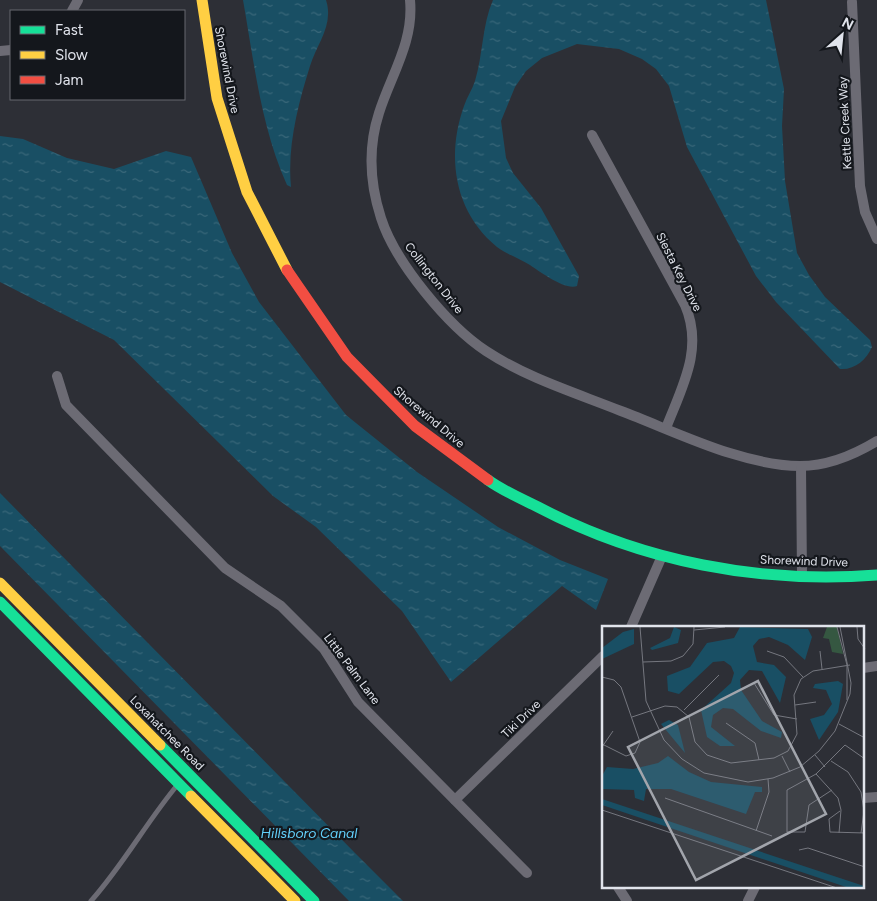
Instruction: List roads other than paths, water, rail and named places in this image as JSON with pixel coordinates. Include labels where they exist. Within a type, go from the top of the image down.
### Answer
[{"type":"street","name":"Shorewind Drive","points":[[202,0],[209,61],[217,100],[240,175],[272,246],[302,296],[336,344],[368,381],[411,422],[480,476],[514,496],[575,526],[630,547],[662,556],[733,571],[802,577],[877,574]]},
{"type":"street","name":"Collington Drive","points":[[410,0],[410,25],[407,42],[378,115],[372,152],[372,175],[375,198],[390,241],[402,261],[444,314],[485,350],[525,373],[753,460],[801,466],[828,463],[845,458],[877,441]]},
{"type":"street","name":"Kettle Creek Way","points":[[852,2],[860,186],[865,212],[877,239]]},
{"type":"street","name":"Siesta Key Drive","points":[[592,135],[685,305],[691,322],[693,340],[690,365],[666,428]]},
{"type":"street","name":"Little Palm Lane","points":[[57,376],[66,405],[225,568],[281,606],[324,649],[358,702],[527,873]]},
{"type":"street","points":[[801,466],[802,577]]},
{"type":"street","points":[[632,626],[662,556]]},
{"type":"street","name":"Loxahatchee Road","points":[[0,584],[314,901]]},
{"type":"street","points":[[0,602],[296,901]]},
{"type":"street","name":"Tiki Drive","points":[[455,800],[602,657]]},
{"type":"street","points":[[864,668],[877,666]]},
{"type":"street","points":[[864,798],[877,797]]},
{"type":"street","points":[[619,888],[627,901]]},
{"type":"street","points":[[748,901],[754,888]]},
{"type":"lane","points":[[91,901],[114,876],[159,807],[179,784]]},
{"type":"water","points":[[243,0],[326,0],[328,18],[324,34],[310,66],[294,126],[290,172],[291,187],[287,185],[278,163],[265,117]]},
{"type":"water","points":[[493,0],[766,0],[784,89],[782,126],[785,181],[797,253],[809,275],[825,297],[870,340],[872,347],[867,356],[855,366],[840,369],[776,302],[756,276],[687,147],[669,86],[656,69],[642,59],[619,49],[577,44],[542,58],[526,71],[515,87],[501,121],[506,158],[513,173],[541,208],[579,276],[577,286],[566,286],[553,280],[501,250],[482,233],[471,217],[463,200],[455,163],[458,125],[478,71],[489,10]]},
{"type":"water","points":[[0,136],[23,139],[67,158],[114,169],[166,151],[191,157],[232,253],[259,302],[346,415],[417,472],[498,527],[560,560],[608,579],[596,610],[562,586],[451,682],[402,611],[316,527],[273,496],[114,340],[0,282]]},
{"type":"water","name":"Hillsboro Canal","points":[[0,493],[403,901],[349,901],[0,546]]}]
